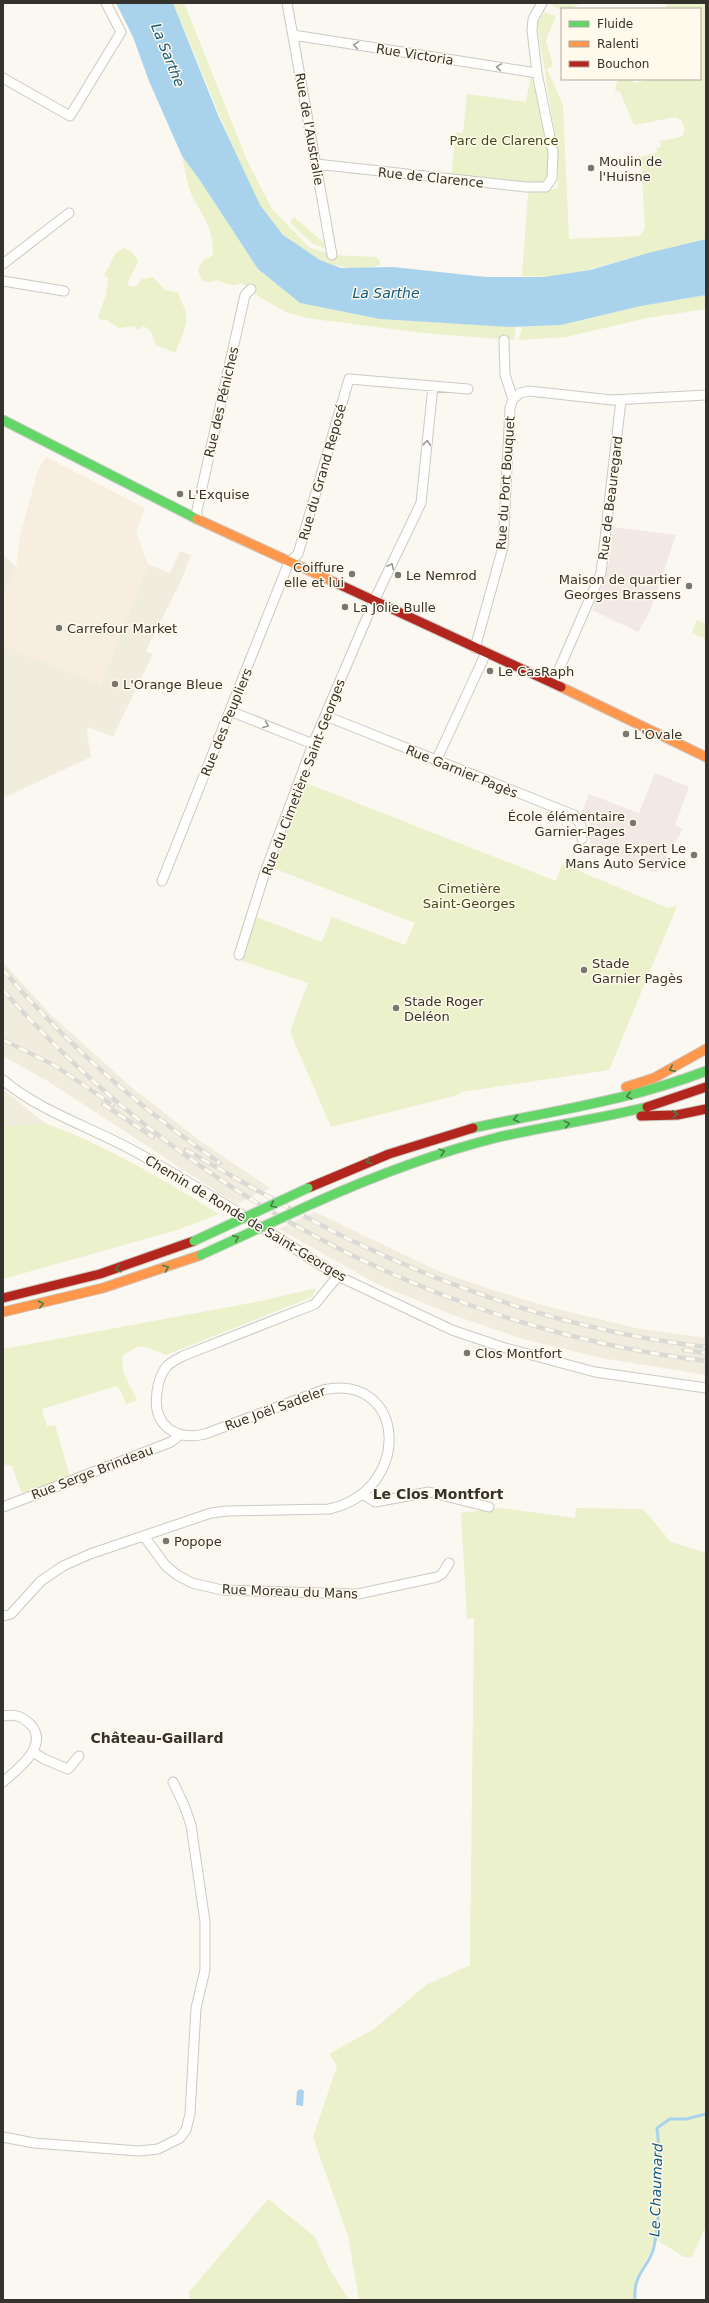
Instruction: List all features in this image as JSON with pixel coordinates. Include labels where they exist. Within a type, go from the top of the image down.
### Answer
[{"type":"main road","points":[[3,420],[197,519],[553,683],[706,757]]},
{"type":"main road","points":[[3,1298],[74,1282],[132,1265],[194,1241],[367,1162],[419,1143],[554,1110],[654,1078],[706,1049]]},
{"type":"main road","points":[[554,1110],[598,1104],[654,1091],[706,1071]]},
{"type":"main road","points":[[3,1312],[79,1296],[139,1278],[201,1254],[373,1176],[424,1157],[502,1136],[594,1119],[657,1105],[706,1087]]},
{"type":"main road","points":[[594,1119],[677,1115],[706,1109]]},
{"type":"street","points":[[3,78],[70,116],[121,32],[106,3]]},
{"type":"street","name":"Rue de l'Australie","points":[[287,3],[332,255]]},
{"type":"street","points":[[537,73],[532,30],[533,19],[542,3]]},
{"type":"street","name":"Rue Victoria","points":[[293,35],[537,73]]},
{"type":"street","name":"Rue de Clarence","points":[[316,164],[526,187],[546,187],[552,178],[553,152],[537,73]]},
{"type":"street","points":[[3,264],[69,212]]},
{"type":"street","points":[[3,281],[64,291]]},
{"type":"street","name":"Rue des Péniches","points":[[197,519],[197,510],[245,295],[251,289]]},
{"type":"street","name":"Rue du Port Bouquet","points":[[475,648],[504,547],[510,408],[513,399],[505,375],[504,340]]},
{"type":"street","name":"Rue du Grand Reposé","points":[[290,562],[298,554],[350,379],[433,386]]},
{"type":"street","points":[[433,386],[468,389]]},
{"type":"street","name":"Rue du Cimetière Saint-Georges","points":[[239,955],[265,872],[314,744],[374,601],[421,503],[433,386]]},
{"type":"street","points":[[513,399],[520,393],[529,391],[621,400],[706,395]]},
{"type":"street","name":"Rue de Beauregard","points":[[553,683],[601,573],[621,400]]},
{"type":"street","name":"Rue des Peupliers","points":[[162,881],[290,562]]},
{"type":"street","points":[[436,761],[486,653]]},
{"type":"street","points":[[230,711],[314,744]]},
{"type":"street","name":"Rue Garnier Pagès","points":[[326,716],[574,815],[581,826],[582,839]]},
{"type":"street","name":"Chemin de Ronde de Saint-Georges","points":[[3,1080],[15,1090],[41,1105],[134,1150],[338,1276],[452,1330],[502,1347],[595,1372],[706,1388]]},
{"type":"street","points":[[180,1435],[166,1427],[159,1419],[157,1407],[159,1382],[167,1366],[183,1356],[315,1304],[338,1276]]},
{"type":"street","name":"Rue Joël Sadeler","points":[[7,1615],[41,1581],[57,1569],[90,1554],[210,1514],[227,1511],[329,1509],[345,1505],[363,1494],[377,1479],[387,1461],[390,1439],[387,1422],[378,1405],[353,1388],[338,1386],[323,1390],[205,1434],[191,1437],[180,1435]]},
{"type":"street","name":"Rue Serge Brindeau","points":[[3,1507],[171,1442],[180,1435]]},
{"type":"street","points":[[363,1494],[375,1502],[429,1492],[489,1506]]},
{"type":"street","name":"Rue Moreau du Mans","points":[[144,1536],[165,1564],[177,1575],[192,1583],[222,1590],[358,1594],[437,1577],[442,1574],[449,1563]]},
{"type":"street","points":[[3,1716],[12,1715],[24,1718],[36,1731],[36,1740],[33,1752],[19,1768],[3,1782]]},
{"type":"street","points":[[33,1752],[44,1760],[68,1769],[79,1756]]},
{"type":"street","points":[[3,2137],[34,2143],[139,2151],[158,2149],[180,2138],[186,2130],[190,2114],[196,2008],[205,1970],[205,1922],[191,1824],[184,1804],[173,1782]]},
{"type":"shaded area","points":[[46,457],[145,508],[136,532],[148,564],[101,685],[3,645],[3,596],[16,567],[20,536],[38,470]]},
{"type":"shaded area","points":[[613,527],[676,535],[650,611],[638,632],[592,610],[604,581],[609,562]]},
{"type":"shaded area","points":[[180,551],[191,555],[181,581],[146,651],[153,654],[113,737],[89,727],[87,732],[91,757],[3,798],[3,645],[101,685],[148,564],[170,573]]},
{"type":"shaded area","points":[[3,554],[16,567],[3,596]]},
{"type":"shaded area","name":"École élémentaire Garnier-Pages","points":[[655,773],[689,787],[675,825],[683,829],[656,873],[590,845],[590,821],[582,812],[589,794],[639,813]]},
{"type":"shaded area","points":[[3,962],[50,1014],[130,1086],[199,1140],[270,1188],[236,1204],[49,1082],[3,1056]]},
{"type":"shaded area","points":[[3,1090],[5,1091],[45,1123],[3,1127]]},
{"type":"shaded area","points":[[315,1212],[438,1271],[493,1290],[553,1308],[636,1328],[706,1338],[706,1375],[601,1358],[523,1339],[450,1314],[377,1284],[279,1229]]},
{"type":"green space","points":[[173,3],[184,3],[246,158],[272,209],[309,247],[332,255],[376,257],[380,261],[380,265],[365,268],[349,268],[334,265],[319,259],[292,242],[269,219],[259,204],[247,179]]},
{"type":"green space","points":[[553,3],[580,3],[573,8],[559,9],[552,6]]},
{"type":"green space","points":[[666,3],[706,3],[706,239],[587,270],[552,277],[522,276],[528,194],[529,192],[539,193],[558,188],[558,152],[537,24],[544,12],[556,16],[546,40],[553,66],[547,69],[563,105],[569,239],[640,236],[645,229],[641,157],[657,152],[656,148],[661,147],[660,141],[675,139],[683,135],[684,127],[681,120],[675,117],[634,125],[620,92],[615,91],[617,82],[619,80],[633,80],[634,83],[647,80],[701,80],[701,8],[667,8]]},
{"type":"green space","name":"Parc de Clarence","points":[[532,78],[550,153],[550,177],[541,184],[451,177],[456,132],[463,133],[467,94],[526,102],[530,79]]},
{"type":"green space","points":[[182,156],[199,179],[258,269],[300,303],[380,319],[516,327],[514,340],[424,333],[306,318],[286,312],[261,298],[241,283],[231,285],[216,280],[208,282],[201,279],[198,270],[203,260],[209,258],[213,254],[213,245],[206,222],[189,189]]},
{"type":"green space","points":[[294,217],[326,245],[323,248],[313,244],[290,223]]},
{"type":"green space","points":[[124,248],[132,252],[138,261],[127,285],[135,287],[142,279],[153,277],[165,290],[179,293],[186,313],[186,325],[175,353],[156,345],[150,330],[143,326],[138,330],[134,326],[119,328],[107,320],[101,320],[98,317],[106,295],[108,278],[104,275],[116,253]]},
{"type":"green space","points":[[706,295],[706,309],[647,318],[566,337],[519,340],[522,327],[561,325],[641,306]]},
{"type":"green space","points":[[697,620],[706,624],[706,639],[692,633]]},
{"type":"green space","name":"Cimetière Saint-Georges","points":[[306,783],[556,881],[562,864],[668,908],[677,906],[609,1070],[461,1092],[458,1095],[331,1127],[290,1032],[308,983],[242,961],[256,917],[322,942],[332,917],[405,945],[415,923],[273,868]]},
{"type":"green space","points":[[45,1123],[113,1153],[177,1188],[219,1214],[177,1230],[3,1279],[3,1127]]},
{"type":"green space","points":[[316,1288],[312,1297],[166,1355],[148,1348],[134,1348],[122,1357],[123,1372],[137,1399],[134,1402],[126,1404],[120,1389],[116,1386],[42,1409],[47,1426],[55,1425],[70,1476],[22,1494],[12,1466],[3,1464],[3,1349],[261,1301]]},
{"type":"green space","points":[[500,1508],[575,1518],[576,1508],[643,1509],[671,1542],[706,1553],[706,2226],[692,2257],[684,2257],[657,2240],[635,2280],[635,2300],[359,2300],[348,2236],[313,2137],[337,2066],[329,2054],[374,2029],[426,1985],[470,1965],[474,1618],[467,1619],[461,1513]]},
{"type":"green space","points":[[268,2199],[315,2237],[329,2268],[349,2300],[189,2300],[189,2292]]},
{"type":"water","name":"La Sarthe","points":[[116,3],[173,3],[218,115],[260,205],[283,235],[320,260],[341,268],[393,267],[486,277],[544,277],[590,270],[648,253],[706,239],[706,295],[641,306],[561,325],[512,327],[380,319],[300,303],[258,269],[199,179],[182,156],[149,81],[133,37]]},
{"type":"water","points":[[301,2089],[304,2091],[303,2106],[296,2105],[297,2091]]},
{"type":"waterway","name":"Le Chaumard","points":[[635,2300],[636,2283],[649,2260],[654,2247],[658,2219],[660,2188],[657,2128],[670,2119],[686,2119],[706,2114]]},
{"type":"railway","points":[[3,970],[52,1024],[106,1074],[133,1098],[220,1163]]},
{"type":"railway","points":[[3,990],[74,1063],[151,1129],[233,1188],[321,1239],[413,1283],[508,1318],[606,1344],[706,1361]]},
{"type":"railway","points":[[3,1040],[54,1065],[113,1105]]},
{"type":"railway","points":[[103,1104],[153,1137]]},
{"type":"railway","points":[[186,1150],[315,1222],[400,1263],[442,1280],[528,1310],[572,1322],[661,1341],[706,1347]]},
{"type":"railway","points":[[684,1350],[706,1353]]},
{"type":"traffic: fast","points":[[3,420],[197,519]]},
{"type":"traffic: fast","points":[[473,1128],[649,1090],[706,1071]]},
{"type":"traffic: fast","points":[[314,1203],[405,1166],[475,1143],[647,1107]]},
{"type":"traffic: fast","points":[[194,1241],[308,1188]]},
{"type":"traffic: fast","points":[[201,1255],[314,1203]]},
{"type":"traffic: slow","points":[[197,519],[336,583]]},
{"type":"traffic: slow","points":[[561,687],[706,757]]},
{"type":"traffic: slow","points":[[626,1087],[654,1078],[706,1049]]},
{"type":"traffic: slow","points":[[3,1312],[103,1288],[201,1255]]},
{"type":"traffic: jam","points":[[336,583],[561,687]]},
{"type":"traffic: jam","points":[[647,1107],[706,1087]]},
{"type":"traffic: jam","points":[[641,1116],[677,1115],[706,1109]]},
{"type":"traffic: jam","points":[[308,1188],[389,1154],[473,1128]]},
{"type":"traffic: jam","points":[[3,1298],[100,1274],[194,1241]]},
{"type":"place","name":"Moulin de l'Huisne","points":[[591,168]]},
{"type":"place","name":"L'Exquise","points":[[180,494]]},
{"type":"place","name":"Coiffure elle et lui","points":[[352,574]]},
{"type":"place","name":"Le Nemrod","points":[[398,575]]},
{"type":"place","name":"Maison de quartier Georges Brassens","points":[[689,586]]},
{"type":"place","name":"La Jolie Bulle","points":[[345,607]]},
{"type":"place","name":"Carrefour Market","points":[[59,628]]},
{"type":"place","name":"Le CasRaph","points":[[490,671]]},
{"type":"place","name":"L'Orange Bleue","points":[[115,684]]},
{"type":"place","name":"L'Ovale","points":[[626,734]]},
{"type":"place","name":"École élémentaire Garnier-Pages","points":[[633,823]]},
{"type":"place","name":"Garage Expert Le Mans Auto Service","points":[[694,855]]},
{"type":"place","name":"Stade Garnier Pagès","points":[[584,970]]},
{"type":"place","name":"Stade Roger Deléon","points":[[396,1008]]},
{"type":"place","name":"Clos Montfort","points":[[467,1353]]},
{"type":"place","name":"Popope","points":[[166,1541]]},
{"type":"district","name":"Le Clos Montfort","points":[[438,1494]]},
{"type":"district","name":"Château-Gaillard","points":[[157,1738]]}]
